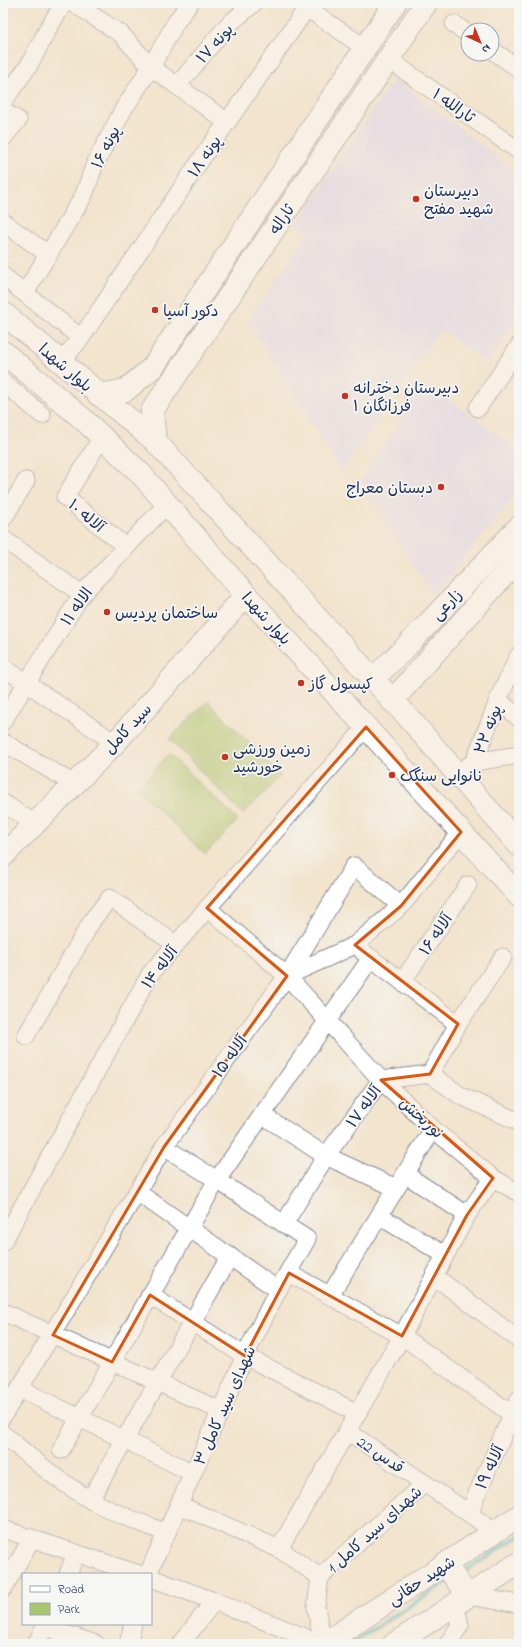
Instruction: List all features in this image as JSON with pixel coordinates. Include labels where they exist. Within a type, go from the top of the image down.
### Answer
[{"type":"main road","name":"ثاراله","points":[[99,395],[126,390],[153,367],[395,3]]},
{"type":"main road","name":"ثاراله","points":[[152,411],[426,3]]},
{"type":"main road","points":[[380,27],[386,21],[397,19],[404,23],[405,34]]},
{"type":"main road","name":"بلوار شهدا","points":[[3,313],[155,441],[392,701],[519,844]]},
{"type":"main road","name":"بلوار شهدا","points":[[3,352],[102,437],[140,473],[246,595],[519,896]]},
{"type":"main road","points":[[126,390],[126,399],[132,408],[142,414],[152,411],[155,441]]},
{"type":"main road","name":"زارعی","points":[[372,680],[408,645],[519,527]]},
{"type":"main road","name":"زارعی","points":[[392,701],[519,558]]},
{"type":"main road","name":"سید کامل","points":[[3,856],[34,823],[116,743],[246,595]]},
{"type":"main road","name":"شهید حقانی","points":[[323,1644],[519,1516]]},
{"type":"main road","points":[[394,1644],[519,1563]]},
{"type":"main road","points":[[445,1564],[462,1600]]},
{"type":"street","points":[[3,102],[30,65],[49,26],[64,3]]},
{"type":"street","points":[[73,3],[121,34],[151,67],[227,122]]},
{"type":"street","name":"پونه ۱۶","points":[[25,294],[84,195],[94,166],[123,110],[151,67],[167,37],[190,3]]},
{"type":"street","name":"پونه ۱۷","points":[[176,86],[228,25],[254,3]]},
{"type":"street","name":"پونه ۱۸","points":[[61,362],[81,338],[227,122],[307,8],[365,48]]},
{"type":"street","points":[[454,24],[460,28]]},
{"type":"street","points":[[500,56],[519,69]]},
{"type":"street","name":"ثارالله ۱","points":[[388,59],[519,152]]},
{"type":"street","points":[[3,111],[18,120],[3,138]]},
{"type":"street","points":[[3,222],[49,254]]},
{"type":"street","points":[[3,276],[81,338]]},
{"type":"street","points":[[478,408],[517,352]]},
{"type":"street","points":[[3,382],[42,415]]},
{"type":"street","name":"آلاله ۱۰","points":[[102,437],[65,497],[126,547]]},
{"type":"street","points":[[3,519],[26,481]]},
{"type":"street","name":"الاله ۱۱","points":[[3,721],[82,594],[167,504]]},
{"type":"street","points":[[3,539],[82,594]]},
{"type":"street","name":"پونه ۲۲","points":[[456,774],[474,762],[498,700],[515,674],[519,655]]},
{"type":"street","points":[[3,667],[116,743]]},
{"type":"street","points":[[498,700],[519,718]]},
{"type":"street","name":"آلاله ۱۴","points":[[3,1242],[150,974],[366,727]]},
{"type":"street","points":[[3,742],[74,784]]},
{"type":"street","points":[[474,762],[519,755]]},
{"type":"street","points":[[3,803],[34,823]]},
{"type":"street","name":"آلاله ۱۵","points":[[3,1416],[53,1335],[164,1147],[287,976],[355,945],[401,906],[461,832]]},
{"type":"street","points":[[287,976],[354,866],[401,906]]},
{"type":"street","name":"آلاله ۱۶","points":[[402,982],[468,885]]},
{"type":"street","points":[[26,1036],[93,919],[110,898],[176,944]]},
{"type":"street","name":"نوربخش","points":[[207,908],[287,976],[381,1080],[433,1129],[493,1178],[519,1193]]},
{"type":"street","points":[[355,945],[458,1024]]},
{"type":"street","points":[[502,957],[458,1024],[430,1074],[461,1096],[519,1122]]},
{"type":"street","points":[[61,1450],[218,1180],[371,958]]},
{"type":"street","name":"آلاله ۱۷","points":[[284,1224],[326,1156],[381,1080],[430,1074]]},
{"type":"street","points":[[262,1115],[326,1156],[400,1181],[467,1216]]},
{"type":"street","points":[[330,1295],[433,1129]]},
{"type":"street","points":[[164,1147],[218,1180],[284,1224]]},
{"type":"street","points":[[279,1549],[402,1336],[467,1216],[493,1178]]},
{"type":"street","points":[[137,1192],[278,1290]]},
{"type":"street","points":[[379,1216],[445,1255]]},
{"type":"street","name":"شهدای سید کامل ۳","points":[[148,1573],[246,1356],[278,1290],[307,1239],[284,1224]]},
{"type":"street","points":[[90,1500],[230,1256]]},
{"type":"street","points":[[289,1273],[402,1336],[513,1415]]},
{"type":"street","points":[[434,1276],[519,1340]]},
{"type":"street","points":[[150,1295],[246,1356],[357,1413]]},
{"type":"street","points":[[3,1312],[221,1411]]},
{"type":"street","points":[[20,1389],[79,1419],[193,1473]]},
{"type":"street","name":"آلاله ۱۹","points":[[470,1514],[475,1498],[519,1399]]},
{"type":"street","name":"قدس 22","points":[[347,1431],[425,1483],[494,1532]]},
{"type":"street","points":[[3,1434],[39,1465],[90,1500],[118,1514],[166,1533]]},
{"type":"street","name":"شهدای سید کامل 1","points":[[323,1644],[316,1607],[320,1577],[425,1483]]},
{"type":"street","points":[[179,1504],[279,1549],[320,1577]]},
{"type":"street","points":[[3,1529],[136,1573]]},
{"type":"street","points":[[3,1589],[32,1538]]},
{"type":"street","points":[[68,1573],[76,1553]]},
{"type":"street","points":[[152,1578],[323,1644]]},
{"type":"street","points":[[448,1644],[460,1625],[462,1600],[519,1604]]},
{"type":"street","points":[[181,1644],[214,1601]]},
{"type":"street","points":[[128,1644],[133,1625]]},
{"type":"street","points":[[36,1644],[46,1626],[96,1644]]},
{"type":"highlighted area","points":[[366,727],[461,832],[401,906],[355,945],[458,1024],[430,1074],[381,1080],[493,1178],[467,1215],[402,1336],[289,1273],[245,1356],[150,1295],[112,1362],[53,1335],[164,1147],[287,976],[207,908]]},
{"type":"shaded area","name":"دبیرستان شهید مفتح","points":[[394,79],[519,174],[519,316],[488,363],[440,329],[342,471],[248,321],[309,233],[297,224]]},
{"type":"shaded area","name":"دبستان معراج","points":[[426,382],[519,451],[519,491],[433,595],[360,483]]},
{"type":"green space","name":"زمین ورزشی خورشید","points":[[208,701],[281,776],[243,814],[169,739]]},
{"type":"green space","points":[[169,754],[238,820],[205,854],[137,789]]},
{"type":"waterway","points":[[460,1574],[519,1536]]},
{"type":"waterway","points":[[350,1644],[450,1580]]},
{"type":"place","name":"دبیرستان شهید مفتح","points":[[416,199]]},
{"type":"place","name":"دکور آسیا","points":[[155,310]]},
{"type":"place","name":"دبیرستان دخترانه فرزانگان ۱","points":[[345,396]]},
{"type":"place","name":"دبستان معراج","points":[[441,487]]},
{"type":"place","name":"ساختمان پردیس","points":[[107,612]]},
{"type":"place","name":"کپسول گاز","points":[[301,683]]},
{"type":"place","name":"زمین ورزشی خورشید","points":[[225,757]]},
{"type":"place","name":"نانوایی سنگک","points":[[392,775]]}]
